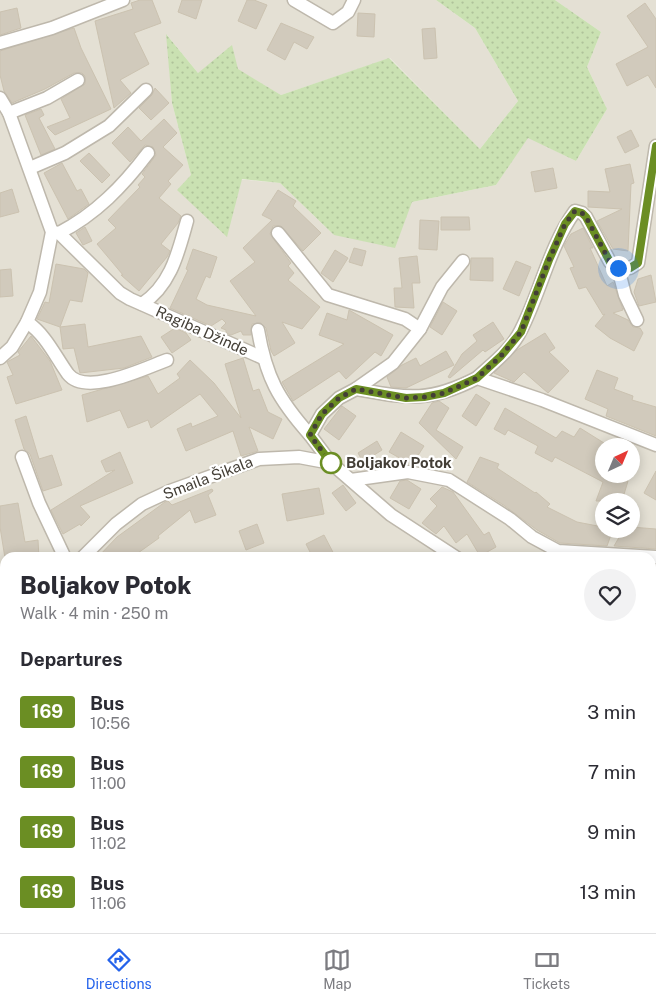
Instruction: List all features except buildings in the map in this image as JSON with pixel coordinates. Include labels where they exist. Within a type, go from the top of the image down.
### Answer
[{"type":"street","points":[[0,43],[52,28],[123,0]]},
{"type":"street","points":[[294,0],[333,23],[348,12],[354,0]]},
{"type":"street","points":[[9,113],[47,98],[78,80]]},
{"type":"street","points":[[30,168],[64,152],[109,126],[146,90]]},
{"type":"street","name":"Ragiba Džinde","points":[[0,98],[9,113],[56,233],[120,293],[263,358]]},
{"type":"street","points":[[356,389],[406,398],[424,397],[444,393],[477,378],[501,356],[521,332],[565,224],[575,211],[582,213],[586,217],[610,262],[618,268],[630,268],[638,263],[643,219],[653,186],[656,146]]},
{"type":"street","points":[[0,358],[12,347],[27,322],[40,292],[56,233],[82,221],[97,209],[127,180],[148,153]]},
{"type":"street","name":"Ragiba Džinde","points":[[142,304],[162,286],[173,268],[187,221]]},
{"type":"street","points":[[278,233],[328,295],[405,319],[420,329]]},
{"type":"street","points":[[310,435],[322,414],[339,398],[356,389],[393,362],[420,329],[442,287],[463,261]]},
{"type":"street","points":[[618,268],[625,295],[637,320]]},
{"type":"street","points":[[27,322],[49,344],[69,376],[85,383],[102,383],[167,360]]},
{"type":"street","points":[[258,330],[263,358],[276,392],[331,463]]},
{"type":"street","points":[[477,378],[542,400],[656,445]]},
{"type":"street","points":[[22,457],[39,503],[62,552]]},
{"type":"street","name":"Smaila Šikala","points":[[88,552],[116,524],[142,504],[170,491],[259,459],[299,457],[331,463],[391,515],[448,552]]},
{"type":"street","points":[[351,480],[408,472],[449,480],[510,519],[532,537],[558,551],[574,552]]},
{"type":"shaded area","points":[[0,0],[436,0],[475,28],[518,101],[480,149],[390,58],[281,95],[237,69],[198,73],[167,35],[172,103],[191,175],[280,183],[334,235],[412,202],[496,185],[528,137],[576,161],[607,109],[587,67],[601,32],[555,0],[656,0],[656,552],[0,552]]},
{"type":"green space","points":[[436,0],[555,0],[601,32],[587,67],[607,109],[576,161],[528,138],[496,185],[412,202],[395,248],[334,235],[280,183],[242,179],[227,237],[177,190],[191,175],[172,103],[166,34],[198,73],[232,45],[238,69],[281,95],[389,58],[480,149],[518,101],[475,28]]},
{"type":"bus line","name":"169","points":[[331,463],[310,435],[322,414],[339,398],[356,389],[406,398],[444,393],[477,378],[501,356],[521,332],[565,224],[575,211],[582,213],[586,217],[610,262],[618,268],[630,268],[638,263],[643,219],[651,187],[656,146]]},
{"type":"place","name":"Boljakov Potok","points":[[331,463]]},
{"type":"route","points":[[331,463],[310,435],[322,414],[339,398],[356,389],[406,398],[444,393],[477,378],[501,356],[521,332],[565,224],[575,211],[582,213],[586,217],[610,262],[618,268]]}]
